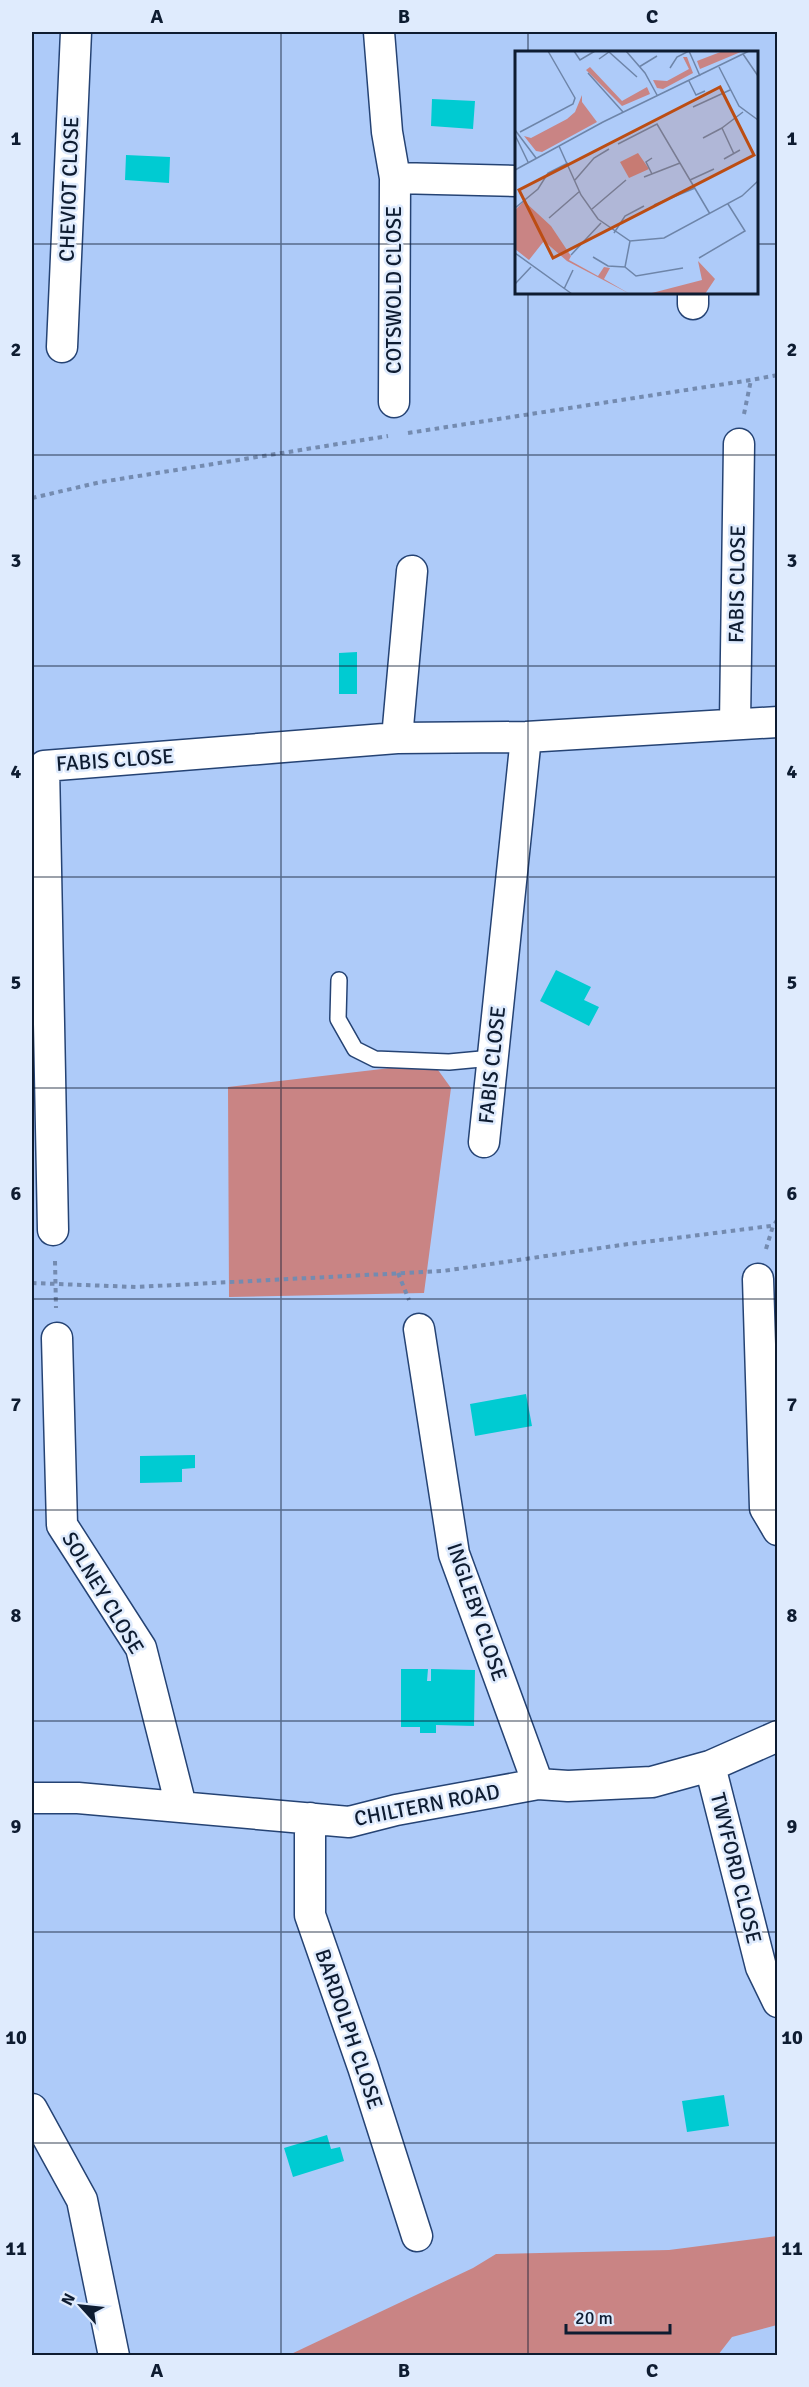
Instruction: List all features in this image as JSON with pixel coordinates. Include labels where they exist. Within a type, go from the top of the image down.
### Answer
[{"type":"street","name":"CHEVIOT CLOSE","points":[[62,347],[76,32]]},
{"type":"street","name":"COTSWOLD CLOSE","points":[[379,32],[387,132],[395,178],[394,402]]},
{"type":"street","name":"COTSWOLD CLOSE","points":[[395,178],[515,181]]},
{"type":"street","name":"FABIS CLOSE","points":[[735,723],[739,444]]},
{"type":"street","points":[[397,738],[412,571]]},
{"type":"street","name":"FABIS CLOSE","points":[[53,1230],[45,766],[397,738],[526,737],[777,722]]},
{"type":"street","name":"FABIS CLOSE","points":[[484,1142],[526,737]]},
{"type":"street","points":[[758,1279],[765,1508],[777,1530]]},
{"type":"street","name":"INGLEBY CLOSE","points":[[419,1329],[454,1554],[538,1784]]},
{"type":"street","name":"SOLNEY CLOSE","points":[[57,1338],[62,1525],[141,1648],[181,1806]]},
{"type":"street","name":"CHILTERN ROAD","points":[[32,1798],[78,1798],[349,1822],[396,1810],[538,1784],[568,1786],[652,1782],[711,1766],[777,1736]]},
{"type":"street","name":"TWYFORD CLOSE","points":[[711,1766],[761,1967],[777,2002]]},
{"type":"street","name":"BARDOLPH CLOSE","points":[[310,1818],[310,1914],[363,2067],[417,2236]]},
{"type":"street","points":[[32,2109],[82,2200],[114,2355]]},
{"type":"lane","points":[[339,980],[338,1018],[355,1049],[375,1059],[449,1062],[492,1058]]},
{"type":"path","points":[[32,1283],[136,1287],[443,1271],[777,1225]]},
{"type":"path","points":[[53,1230],[57,1338]]},
{"type":"shaded area","points":[[433,1063],[451,1088],[424,1293],[229,1297],[228,1087]]},
{"type":"shaded area","points":[[777,2236],[777,2325],[732,2337],[718,2355],[289,2355],[473,2268],[496,2254],[669,2250]]},
{"type":"building","points":[[432,99],[475,101],[473,129],[431,126]]},
{"type":"building","points":[[126,155],[170,157],[169,183],[125,180]]},
{"type":"building","points":[[357,652],[357,694],[339,694],[339,653]]},
{"type":"building","points":[[556,970],[591,987],[584,1000],[599,1007],[589,1026],[540,1001]]},
{"type":"building","points":[[526,1394],[532,1426],[475,1436],[470,1404]]},
{"type":"building","points":[[195,1455],[195,1468],[182,1469],[182,1482],[140,1483],[140,1456]]},
{"type":"building","points":[[401,1669],[428,1669],[427,1681],[431,1681],[431,1669],[475,1670],[474,1726],[436,1725],[436,1733],[420,1733],[420,1727],[401,1727]]},
{"type":"building","points":[[724,2095],[729,2126],[687,2132],[682,2101]]},
{"type":"building","points":[[327,2135],[331,2149],[340,2147],[344,2161],[293,2177],[284,2148]]}]
